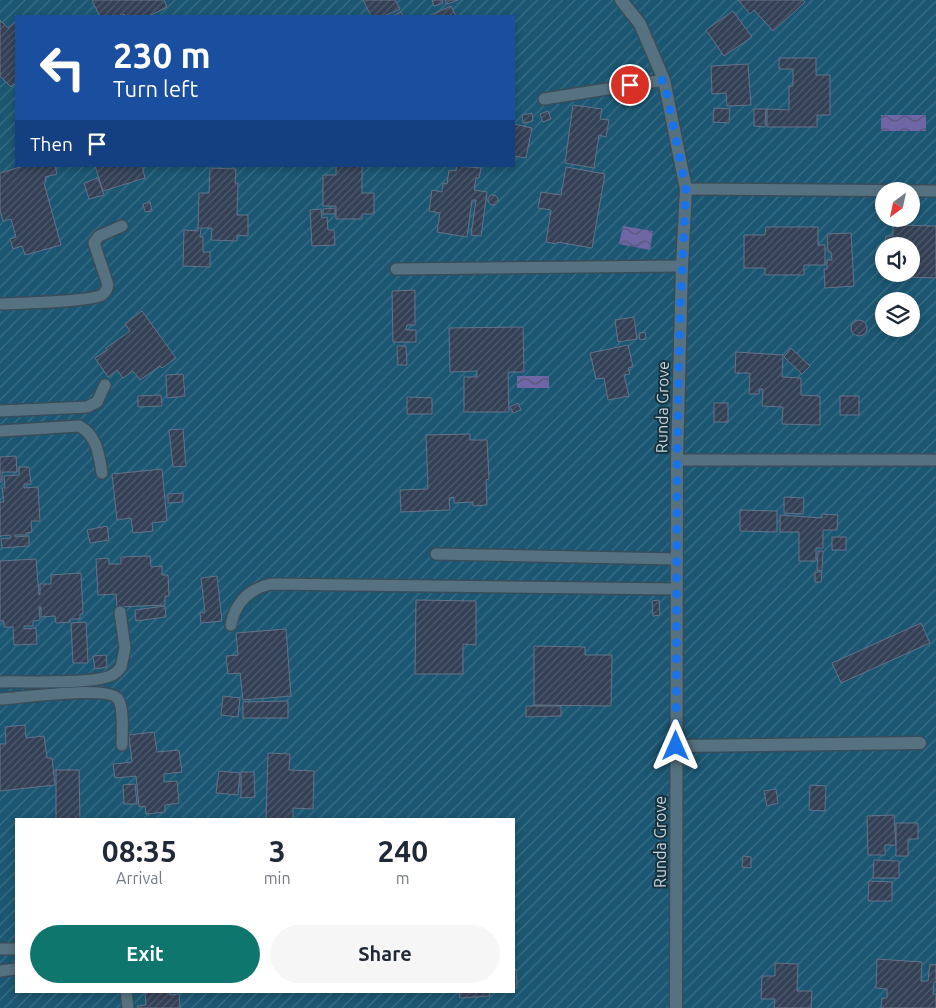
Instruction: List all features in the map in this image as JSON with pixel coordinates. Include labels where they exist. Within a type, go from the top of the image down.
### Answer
[{"type":"street","name":"Runda Grove","points":[[621,0],[640,24],[664,80],[686,189],[677,460],[676,1008]]},
{"type":"street","points":[[676,746],[920,743]]},
{"type":"lane","points":[[544,99],[664,80]]},
{"type":"lane","points":[[686,189],[936,191]]},
{"type":"lane","points":[[0,304],[80,299],[104,294],[108,285],[94,243],[99,236],[122,226]]},
{"type":"lane","points":[[396,269],[682,266]]},
{"type":"lane","points":[[0,411],[87,407],[97,402],[104,385]]},
{"type":"lane","points":[[0,430],[79,426],[88,431],[98,451],[102,474]]},
{"type":"lane","points":[[677,460],[936,460]]},
{"type":"lane","points":[[436,554],[676,559]]},
{"type":"lane","points":[[231,625],[233,614],[239,603],[255,590],[271,584],[677,589]]},
{"type":"lane","points":[[0,682],[73,681],[98,679],[112,675],[121,667],[124,648],[120,612]]},
{"type":"lane","points":[[0,699],[76,693],[105,693],[114,695],[121,705],[122,745]]},
{"type":"lane","points":[[0,950],[15,949]]},
{"type":"lane","points":[[0,971],[15,969]]},
{"type":"lane","points":[[126,993],[128,1008]]},
{"type":"shaded area","points":[[0,0],[936,0],[936,1008],[0,1008]]},
{"type":"water","points":[[881,115],[926,115],[926,131],[881,131]]},
{"type":"water","points":[[623,226],[653,231],[650,250],[619,244]]},
{"type":"water","points":[[517,376],[549,376],[549,388],[517,388]]},
{"type":"building","points":[[164,0],[167,7],[151,15],[99,15],[92,1]]},
{"type":"building","points":[[363,0],[395,0],[400,9],[386,15],[370,15]]},
{"type":"building","points":[[432,0],[442,0],[443,3],[434,6]]},
{"type":"building","points":[[445,0],[458,0],[447,4]]},
{"type":"building","points":[[738,0],[803,0],[805,2],[773,31],[754,10],[750,14]]},
{"type":"building","points":[[451,6],[456,15],[431,15]]},
{"type":"building","points":[[733,11],[752,37],[724,56],[706,30]]},
{"type":"building","points":[[0,20],[8,28],[15,22],[15,84],[11,87],[0,76]]},
{"type":"building","points":[[779,58],[816,58],[816,75],[830,75],[830,115],[817,115],[817,127],[767,127],[767,109],[789,110],[789,86],[793,86],[793,69],[779,69]]},
{"type":"building","points":[[748,64],[751,105],[727,106],[726,93],[712,94],[711,66]]},
{"type":"building","points":[[573,105],[602,109],[600,119],[609,120],[606,137],[599,135],[594,168],[565,163]]},
{"type":"building","points":[[714,108],[730,109],[729,123],[713,122]]},
{"type":"building","points":[[754,109],[766,109],[765,127],[754,126]]},
{"type":"building","points":[[548,111],[551,119],[543,122],[540,114]]},
{"type":"building","points":[[532,113],[533,121],[523,123],[522,115]]},
{"type":"building","points":[[515,124],[532,128],[526,158],[515,156]]},
{"type":"building","points":[[21,167],[55,167],[57,174],[45,177],[46,182],[44,183],[61,245],[25,255],[22,246],[13,249],[10,239],[16,237],[11,219],[3,221],[0,210],[0,173]]},
{"type":"building","points":[[95,167],[142,167],[145,178],[103,191]]},
{"type":"building","points":[[336,167],[362,167],[362,193],[374,193],[374,214],[362,214],[362,219],[336,219],[336,206],[323,206],[323,175],[336,175]]},
{"type":"building","points":[[457,167],[481,168],[479,178],[476,178],[474,190],[487,192],[481,236],[471,235],[476,200],[472,200],[467,237],[437,232],[440,213],[429,211],[432,190],[442,192],[443,183],[447,184],[449,170],[456,171]]},
{"type":"building","points":[[566,167],[605,174],[592,248],[546,242],[551,210],[538,208],[541,192],[561,195]]},
{"type":"building","points":[[210,168],[236,169],[235,183],[238,183],[237,215],[248,215],[248,236],[237,235],[237,241],[211,240],[212,228],[201,228],[200,237],[203,237],[203,252],[210,252],[210,267],[183,266],[184,230],[198,231],[199,193],[209,193]]},
{"type":"building","points":[[98,178],[104,195],[89,199],[84,183]]},
{"type":"building","points":[[493,195],[498,200],[493,205],[488,200]]},
{"type":"building","points":[[150,202],[152,211],[145,212],[143,204]]},
{"type":"building","points":[[335,208],[335,214],[323,214],[323,209]]},
{"type":"building","points":[[321,209],[322,218],[327,217],[328,230],[334,230],[335,245],[312,246],[310,210]]},
{"type":"building","points":[[936,226],[936,278],[920,277],[920,237],[886,237],[893,236],[893,228]]},
{"type":"building","points":[[766,227],[818,227],[818,245],[825,245],[825,265],[804,265],[804,275],[765,275],[765,268],[744,268],[744,235],[765,235]]},
{"type":"building","points":[[851,233],[854,286],[825,288],[824,269],[827,269],[827,260],[832,260],[831,252],[828,252],[827,234]]},
{"type":"building","points":[[415,290],[415,325],[407,325],[406,330],[416,330],[416,342],[393,342],[392,291]]},
{"type":"building","points":[[142,311],[176,358],[162,368],[160,366],[140,380],[133,371],[123,378],[117,370],[108,377],[95,358],[130,331],[125,324]]},
{"type":"building","points":[[634,317],[637,339],[618,342],[615,320]]},
{"type":"building","points":[[859,320],[867,328],[859,336],[851,328]]},
{"type":"building","points":[[523,327],[524,372],[508,372],[509,412],[464,412],[464,377],[477,377],[477,371],[450,372],[449,328]]},
{"type":"building","points":[[645,332],[646,339],[640,340],[639,333]]},
{"type":"building","points":[[628,345],[633,367],[628,368],[630,374],[624,375],[629,396],[608,400],[604,378],[596,379],[590,353]]},
{"type":"building","points":[[397,346],[406,346],[407,365],[398,365]]},
{"type":"building","points":[[791,348],[810,366],[802,374],[784,357]]},
{"type":"building","points":[[736,352],[783,355],[782,377],[801,378],[801,395],[820,396],[820,425],[782,424],[783,407],[762,406],[763,389],[759,389],[759,394],[749,394],[750,373],[735,373]]},
{"type":"building","points":[[183,374],[185,396],[167,398],[166,375]]},
{"type":"building","points":[[161,395],[162,406],[138,407],[138,396]]},
{"type":"building","points":[[840,396],[859,396],[859,415],[840,415]]},
{"type":"building","points":[[407,397],[432,398],[432,414],[407,414]]},
{"type":"building","points":[[518,403],[521,410],[513,413],[510,407]]},
{"type":"building","points":[[714,403],[728,403],[728,422],[714,422]]},
{"type":"building","points":[[183,429],[186,466],[173,467],[169,430]]},
{"type":"building","points":[[470,434],[470,440],[487,440],[489,479],[486,480],[487,505],[473,506],[473,502],[454,503],[454,497],[449,498],[450,510],[401,512],[400,490],[428,489],[426,435]]},
{"type":"building","points":[[16,456],[17,472],[2,472],[2,482],[0,482],[0,457]]},
{"type":"building","points":[[19,467],[29,467],[31,484],[24,484],[24,488],[38,487],[40,521],[31,521],[32,532],[26,533],[26,535],[15,535],[15,537],[29,536],[29,546],[2,548],[1,539],[11,538],[10,535],[0,536],[0,502],[4,502],[2,488],[5,488],[4,476],[19,475]]},
{"type":"building","points":[[162,469],[167,521],[152,523],[153,531],[133,533],[131,518],[117,520],[112,474]]},
{"type":"building","points":[[183,493],[183,502],[168,503],[168,494]]},
{"type":"building","points":[[784,497],[804,498],[803,514],[784,513]]},
{"type":"building","points":[[740,510],[777,511],[777,532],[740,531]]},
{"type":"building","points":[[822,514],[838,515],[837,530],[823,530],[823,548],[816,548],[816,561],[799,561],[799,532],[780,532],[780,515],[822,518]]},
{"type":"building","points":[[107,526],[109,540],[90,543],[87,530]]},
{"type":"building","points":[[832,537],[846,537],[846,550],[832,550]]},
{"type":"building","points":[[818,551],[823,551],[822,571],[817,570]]},
{"type":"building","points":[[150,556],[151,567],[162,566],[162,575],[168,575],[169,596],[165,596],[165,605],[117,607],[116,594],[98,595],[96,559],[109,558],[109,564],[121,564],[121,557]]},
{"type":"building","points":[[36,559],[39,595],[40,584],[51,584],[51,575],[81,573],[83,614],[80,614],[80,619],[70,619],[70,622],[56,623],[55,616],[41,617],[41,607],[39,607],[40,620],[33,621],[33,626],[24,626],[24,629],[36,628],[37,644],[14,645],[13,627],[4,627],[4,621],[0,621],[0,561]]},
{"type":"building","points":[[815,572],[822,572],[821,582],[815,582]]},
{"type":"building","points":[[217,576],[222,621],[201,623],[200,613],[205,612],[201,578]]},
{"type":"building","points":[[416,600],[476,601],[476,645],[463,644],[463,674],[415,674]]},
{"type":"building","points":[[659,600],[660,615],[653,616],[652,601]]},
{"type":"building","points":[[165,606],[166,617],[136,621],[135,610]]},
{"type":"building","points":[[86,622],[88,663],[73,663],[71,623]]},
{"type":"building","points":[[921,623],[930,643],[841,683],[832,663]]},
{"type":"building","points":[[286,629],[291,696],[243,700],[240,673],[228,674],[226,656],[238,655],[236,633]]},
{"type":"building","points":[[534,646],[585,647],[585,655],[612,655],[611,706],[534,705]]},
{"type":"building","points":[[106,655],[107,667],[95,669],[93,656]]},
{"type":"building","points":[[223,696],[240,698],[238,717],[221,715]]},
{"type":"building","points":[[288,701],[288,718],[243,718],[243,702]]},
{"type":"building","points":[[526,706],[561,706],[561,716],[526,717]]},
{"type":"building","points":[[25,725],[26,738],[44,736],[47,758],[52,758],[55,785],[0,791],[0,744],[6,744],[5,727]]},
{"type":"building","points":[[154,732],[157,752],[179,750],[182,772],[164,774],[164,782],[177,781],[179,803],[165,805],[165,812],[146,814],[145,806],[139,807],[136,776],[115,778],[113,764],[132,762],[129,735]]},
{"type":"building","points":[[268,753],[290,754],[289,770],[314,771],[313,809],[293,808],[293,818],[266,818]]},
{"type":"building","points":[[56,770],[79,770],[80,818],[56,818]]},
{"type":"building","points":[[219,771],[240,773],[238,795],[216,793]]},
{"type":"building","points":[[241,772],[254,772],[255,797],[241,798]]},
{"type":"building","points":[[135,784],[137,804],[124,804],[123,785]]},
{"type":"building","points":[[810,785],[826,786],[825,811],[809,810]]},
{"type":"building","points":[[776,789],[778,803],[767,806],[764,791]]},
{"type":"building","points":[[894,815],[896,845],[885,845],[885,855],[868,855],[867,816]]},
{"type":"building","points":[[896,823],[918,823],[918,839],[908,839],[908,856],[896,856]]},
{"type":"building","points":[[743,856],[751,857],[751,868],[742,867]]},
{"type":"building","points":[[874,860],[899,861],[899,878],[873,878]]},
{"type":"building","points":[[869,881],[892,882],[892,901],[868,901]]},
{"type":"building","points":[[877,959],[922,962],[921,981],[928,981],[930,964],[936,965],[936,982],[934,982],[933,994],[936,994],[936,1008],[881,1008],[882,998],[887,998],[887,989],[876,988]]},
{"type":"building","points":[[775,963],[798,964],[797,991],[812,991],[811,1008],[774,1008],[775,999],[761,999],[762,976],[775,976]]},
{"type":"building","points":[[515,969],[516,969],[517,988],[515,988]]},
{"type":"building","points":[[145,993],[179,994],[180,1008],[138,1008],[137,1006],[146,1005]]},
{"type":"building","points":[[459,993],[489,993],[490,996],[460,998]]},
{"type":"route","points":[[630,85],[664,80],[686,189],[680,312],[677,460],[676,746]]}]
